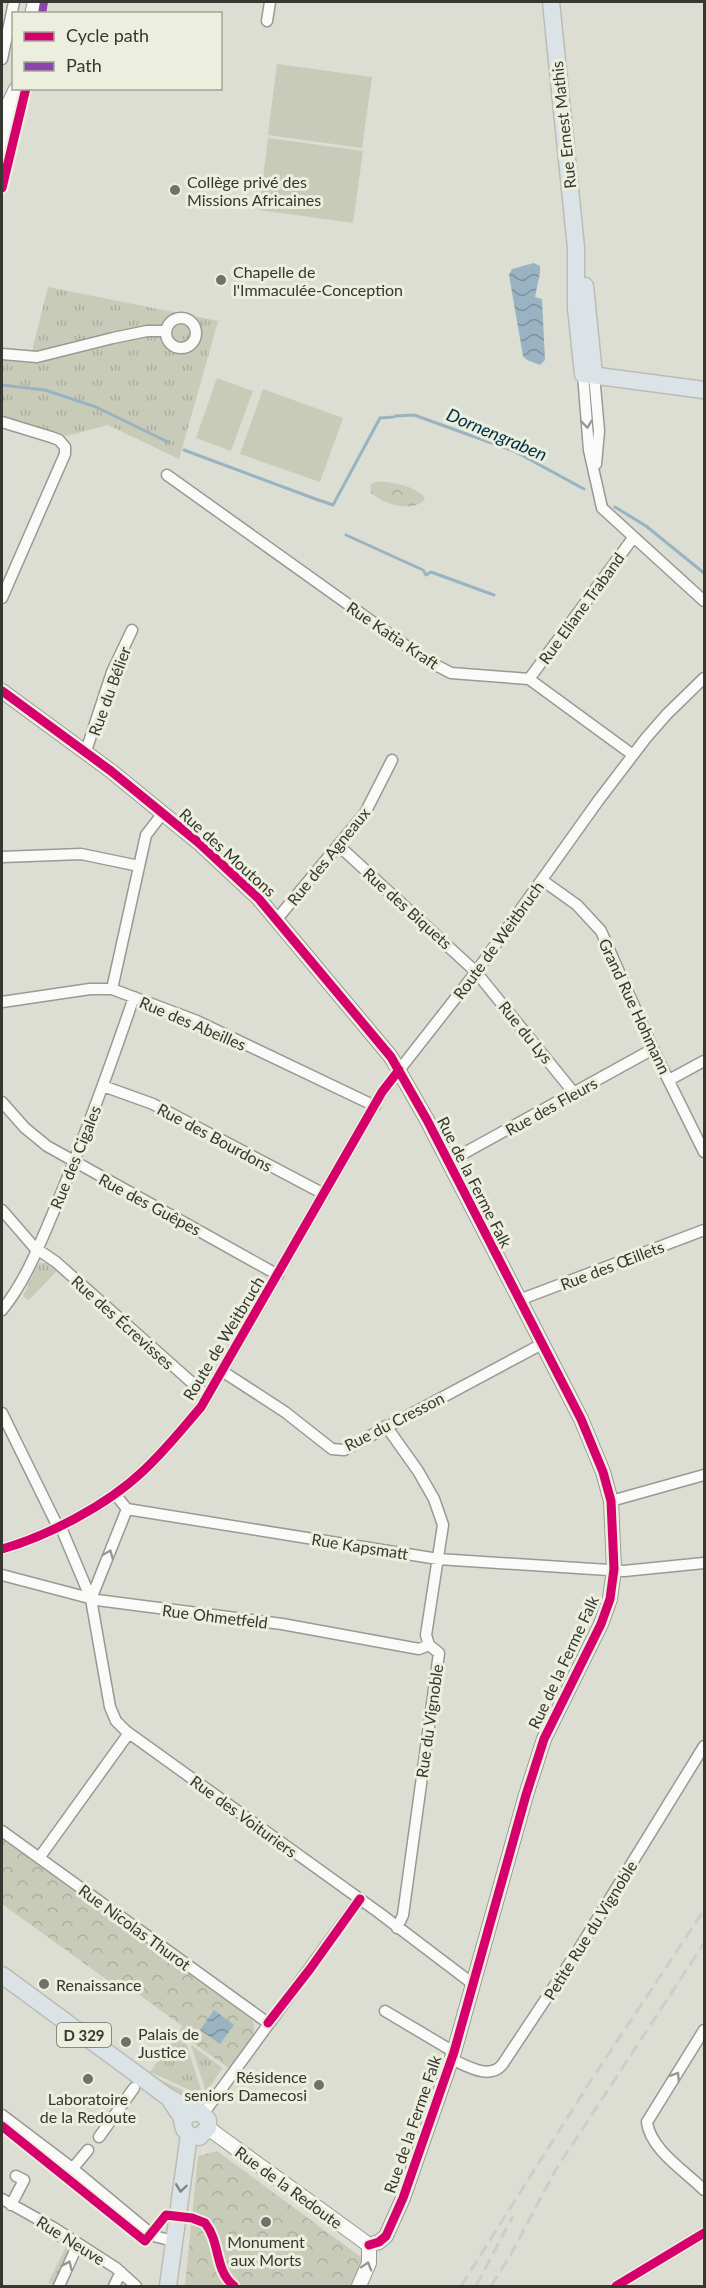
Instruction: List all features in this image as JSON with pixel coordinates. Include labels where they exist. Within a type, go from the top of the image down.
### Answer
[{"type":"main road","name":"Rue Ernest Mathis","points":[[551,2],[576,248],[575,296],[588,370]]},
{"type":"main road","points":[[588,370],[705,385]]},
{"type":"main road","points":[[588,370],[705,390]]},
{"type":"main road","name":"Rue de la Redoute","points":[[2,1976],[165,2095],[195,2122]]},
{"type":"main road","points":[[168,2286],[173,2241],[195,2122]]},
{"type":"street","points":[[2,59],[14,2]]},
{"type":"street","points":[[267,21],[270,2]]},
{"type":"street","points":[[2,133],[6,110],[16,90]]},
{"type":"street","points":[[2,171],[15,115],[16,90]]},
{"type":"street","points":[[2,354],[37,357],[113,338],[166,331]]},
{"type":"street","points":[[588,370],[589,450],[596,473],[602,508],[705,601]]},
{"type":"street","points":[[2,422],[59,440],[65,447],[65,454],[2,598]]},
{"type":"street","name":"Rue Katia Kraft","points":[[167,475],[426,660],[451,673],[529,679]]},
{"type":"street","name":"Rue Eliane Traband","points":[[529,679],[633,538]]},
{"type":"street","name":"Rue du Bélier","points":[[86,752],[112,672],[132,630]]},
{"type":"street","name":"Route de Weitbruch","points":[[2,1549],[31,1540],[58,1527],[115,1494],[143,1472],[168,1446],[207,1396],[375,1106],[399,1070],[476,972],[633,755],[667,714],[705,678]]},
{"type":"street","points":[[529,679],[633,755]]},
{"type":"street","name":"Rue des Moutons","points":[[2,691],[86,752],[162,813],[242,883],[277,919],[391,1057],[399,1070]]},
{"type":"street","name":"Rue des Agneaux","points":[[277,919],[365,813],[392,760]]},
{"type":"street","points":[[112,989],[146,835],[162,813]]},
{"type":"street","name":"Rue des Biquets","points":[[338,845],[476,972]]},
{"type":"street","points":[[2,857],[81,854],[139,866]]},
{"type":"street","name":"Grand Rue Hohmann","points":[[542,880],[578,905],[601,931],[653,1049],[705,1152]]},
{"type":"street","name":"Rue du Lys","points":[[476,972],[574,1093]]},
{"type":"street","name":"Rue des Abeilles","points":[[2,1002],[90,988],[112,989],[196,1021],[375,1106]]},
{"type":"street","name":"Rue des Cigales","points":[[2,1310],[12,1297],[37,1249],[75,1163],[134,997]]},
{"type":"street","name":"Rue des Fleurs","points":[[447,1162],[653,1049]]},
{"type":"street","points":[[669,1080],[705,1061]]},
{"type":"street","name":"Rue de la Ferme Falk","points":[[369,2245],[379,2242],[389,2231],[452,2055],[544,1739],[601,1624],[610,1599],[614,1569],[614,1528],[611,1502],[588,1434],[399,1070]]},
{"type":"street","name":"Rue des Bourdons","points":[[103,1086],[153,1104],[324,1194]]},
{"type":"street","name":"Rue des Guêpes","points":[[2,1101],[25,1128],[39,1140],[75,1163],[278,1275]]},
{"type":"street","name":"Rue des Écrevisses","points":[[2,1210],[37,1249],[56,1262],[207,1396]]},
{"type":"street","name":"Rue des Œillets","points":[[519,1300],[705,1230]]},
{"type":"street","name":"Rue du Cresson","points":[[222,1371],[285,1412],[332,1449],[344,1450],[542,1344]]},
{"type":"street","name":"Rue des Voituriers","points":[[2,1413],[58,1527],[62,1530],[91,1599],[110,1707],[116,1721],[129,1733],[360,1899],[473,1984]]},
{"type":"street","name":"Rue du Vignoble","points":[[386,1426],[418,1471],[434,1499],[443,1525],[426,1635],[429,1645],[439,1653],[403,1914],[397,1928]]},
{"type":"street","points":[[611,1502],[705,1476]]},
{"type":"street","points":[[91,1599],[127,1509],[115,1494]]},
{"type":"street","name":"Rue Kapsmatt","points":[[127,1509],[438,1558],[624,1571],[705,1563]]},
{"type":"street","name":"Rue Ohmetfeld","points":[[2,1575],[91,1599],[282,1624],[419,1649],[429,1645]]},
{"type":"street","points":[[39,1858],[129,1733]]},
{"type":"street","name":"Petite Rue du Vignoble","points":[[452,2055],[486,2073],[497,2071],[502,2065],[579,1949],[705,1746]]},
{"type":"street","name":"Rue Nicolas Thurot","points":[[2,1831],[268,2023]]},
{"type":"street","points":[[195,2122],[360,1899]]},
{"type":"street","name":"Rue de la Ferme Falk","points":[[385,2012],[452,2055]]},
{"type":"street","points":[[705,2030],[647,2122],[648,2132],[654,2143],[705,2190]]},
{"type":"street","points":[[99,2137],[134,2088]]},
{"type":"street","points":[[2,2115],[73,2168],[154,2236],[173,2241]]},
{"type":"street","name":"Rue de la Redoute","points":[[195,2122],[369,2245]]},
{"type":"street","points":[[73,2168],[88,2150]]},
{"type":"street","points":[[6,2202],[24,2180],[16,2176]]},
{"type":"street","name":"Rue Neuve","points":[[6,2202],[78,2244],[121,2272],[136,2286]]},
{"type":"street","points":[[616,2286],[705,2233]]},
{"type":"street","points":[[59,2286],[78,2244]]},
{"type":"street","points":[[359,2286],[369,2263],[369,2245]]},
{"type":"street","points":[[114,2286],[121,2272]]},
{"type":"green space","points":[[277,64],[372,77],[362,148],[268,135]]},
{"type":"green space","points":[[268,138],[363,151],[353,223],[259,210]]},
{"type":"green space","points":[[48,287],[218,321],[179,459],[108,425],[67,436],[2,416],[2,360],[29,363]]},
{"type":"green space","points":[[217,378],[253,391],[231,451],[196,438]]},
{"type":"green space","points":[[263,389],[343,418],[320,482],[240,454]]},
{"type":"green space","points":[[375,482],[395,483],[411,488],[425,499],[420,504],[406,507],[390,504],[371,493],[370,485]]},
{"type":"green space","points":[[40,1263],[49,1263],[57,1271],[29,1300],[26,1299],[23,1296]]},
{"type":"green space","points":[[2,1836],[251,2017],[254,2024],[252,2037],[230,2069],[179,2033],[182,2026],[118,1979],[114,1985],[2,1904]]},
{"type":"green space","points":[[176,2036],[186,2043],[203,2096],[150,2072]]},
{"type":"green space","points":[[191,2045],[223,2068],[206,2092]]},
{"type":"green space","points":[[148,2074],[204,2100],[204,2103],[190,2105]]},
{"type":"green space","points":[[217,2151],[365,2260],[352,2286],[185,2286],[198,2156]]},
{"type":"green space","points":[[55,2236],[69,2247],[54,2285],[48,2283],[66,2247],[55,2241]]},
{"type":"water","points":[[534,263],[540,266],[535,297],[542,299],[545,360],[540,365],[523,356],[509,275],[512,269]]},
{"type":"water","points":[[214,2010],[234,2025],[220,2044],[200,2030]]},
{"type":"waterway","points":[[2,385],[45,390],[96,407],[168,442]]},
{"type":"waterway","name":"Dornengraben","points":[[395,416],[414,415],[514,451],[584,489]]},
{"type":"waterway","name":"Dornengraben","points":[[322,501],[333,505],[380,418],[394,417]]},
{"type":"waterway","name":"Dornengraben","points":[[184,450],[321,501]]},
{"type":"waterway","name":"Dornengraben","points":[[615,507],[646,526],[704,573]]},
{"type":"waterway","points":[[346,535],[423,570],[426,575],[431,572],[494,595]]},
{"type":"railway","points":[[461,2286],[588,2085],[704,1910]]},
{"type":"railway","points":[[491,2286],[510,2256],[555,2171],[704,1943]]},
{"type":"railway","points":[[476,2286],[513,2216]]},
{"type":"marked path","points":[[42,12],[44,2]]},
{"type":"cycle path","points":[[2,188],[26,90]]},
{"type":"cycle path","points":[[2,691],[111,771],[199,843],[259,899],[391,1057],[427,1120],[581,1419],[603,1472],[611,1501],[614,1569],[610,1599],[601,1624],[544,1739],[526,1795],[454,2052],[403,2198],[386,2236],[379,2242],[369,2245]]},
{"type":"cycle path","points":[[2,1549],[57,1528],[112,1496],[150,1464],[201,1407],[382,1092],[399,1070]]},
{"type":"cycle path","points":[[268,2023],[360,1899]]},
{"type":"cycle path","points":[[2,2126],[145,2241],[166,2215],[192,2218],[205,2223],[213,2239],[223,2272],[234,2286]]},
{"type":"cycle path","points":[[616,2286],[704,2233]]},
{"type":"place","name":"Collège privé des Missions Africaines","points":[[175,190]]},
{"type":"place","name":"Chapelle de l'Immaculée-Conception","points":[[221,280]]},
{"type":"place","name":"Renaissance","points":[[44,1984]]},
{"type":"place","name":"Palais de Justice","points":[[126,2042]]},
{"type":"place","name":"Laboratoire de la Redoute","points":[[88,2079]]},
{"type":"place","name":"Résidence seniors Damecosi","points":[[319,2085]]},
{"type":"place","name":"Monument aux Morts","points":[[266,2222]]}]
